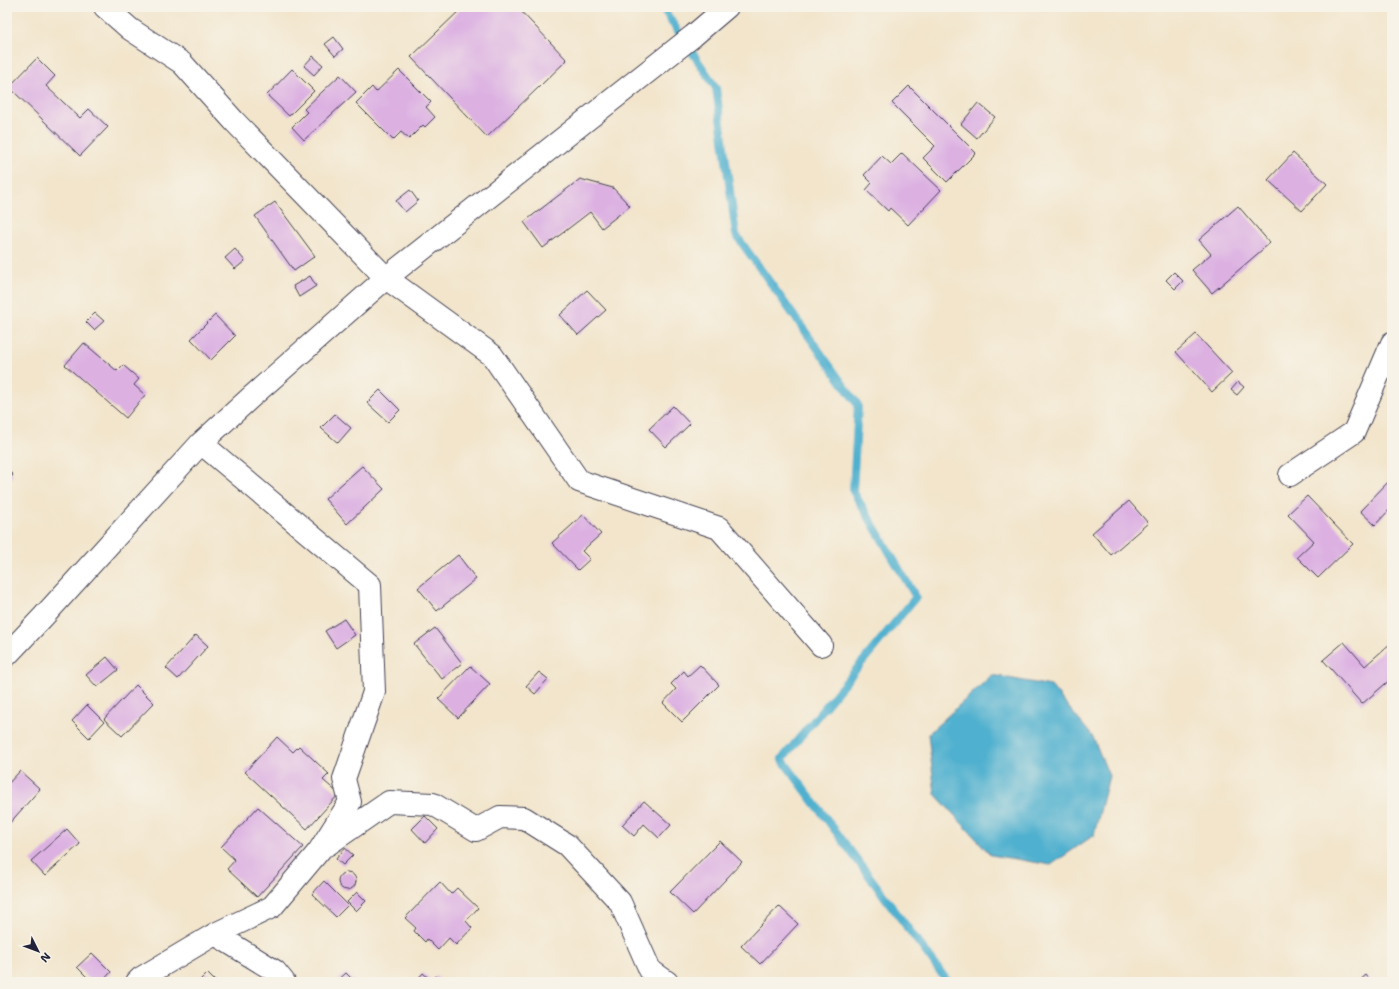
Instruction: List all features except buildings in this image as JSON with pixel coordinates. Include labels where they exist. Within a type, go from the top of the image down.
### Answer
[{"type":"street","points":[[106,7],[130,29],[182,63],[234,121],[386,278],[492,355],[579,481],[719,528],[821,645]]},
{"type":"street","points":[[7,655],[43,618],[201,443],[386,278],[687,41],[727,7]]},
{"type":"street","points":[[1290,476],[1354,432],[1392,342]]},
{"type":"street","points":[[137,982],[141,978],[215,934],[272,907],[319,851],[350,802],[344,779],[374,692],[370,585],[201,443]]},
{"type":"street","points":[[319,851],[389,802],[433,804],[476,830],[500,817],[524,818],[567,845],[620,902],[650,970],[667,982]]},
{"type":"street","points":[[215,934],[275,971],[284,982]]},
{"type":"water","points":[[992,675],[1051,686],[1093,737],[1109,776],[1094,835],[1051,865],[991,855],[935,794],[928,734]]},
{"type":"waterway","points":[[662,7],[716,88],[736,235],[858,405],[853,491],[916,597],[782,759],[948,982]]}]
